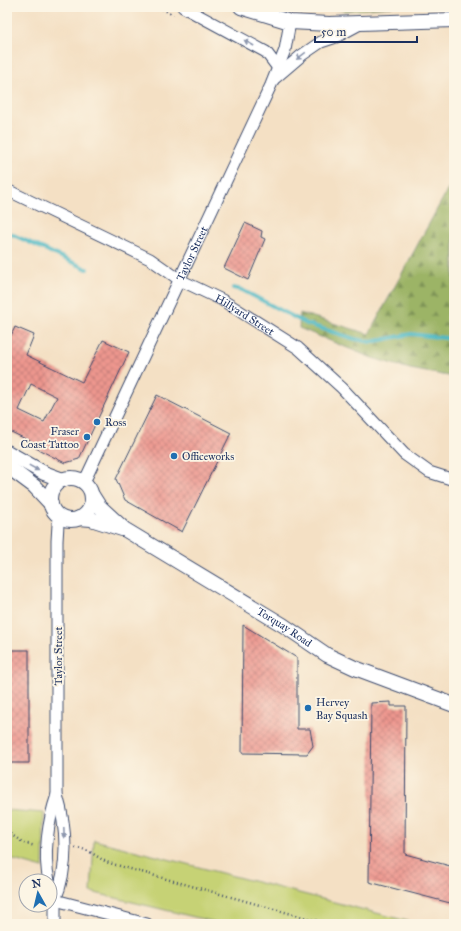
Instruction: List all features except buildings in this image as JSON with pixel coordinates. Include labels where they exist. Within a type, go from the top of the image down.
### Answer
[{"type":"street","points":[[183,7],[266,52],[278,68]]},
{"type":"street","points":[[240,7],[290,22],[360,24],[454,20]]},
{"type":"street","name":"Taylor Street","points":[[82,481],[87,476],[278,68],[285,50],[290,22]]},
{"type":"street","points":[[273,79],[302,55],[321,42],[336,37],[360,24]]},
{"type":"street","name":"Hillyard Street","points":[[7,190],[148,258],[180,280],[222,300],[298,348],[342,388],[404,454],[429,472],[454,480]]},
{"type":"street","points":[[7,452],[44,473],[63,480]]},
{"type":"street","points":[[7,466],[39,490],[61,517],[67,519],[79,518],[90,508],[92,495],[90,489],[82,481],[70,478],[63,480],[54,487],[50,499],[51,504]]},
{"type":"street","name":"Torquay Road","points":[[92,495],[99,506],[124,529],[283,625],[327,655],[355,668],[454,705]]},
{"type":"street","name":"Taylor Street","points":[[58,894],[62,885],[64,863],[64,821],[57,795],[57,541],[58,524],[61,517]]},
{"type":"street","name":"Torquay Road","points":[[79,518],[91,519],[124,529]]},
{"type":"street","name":"Taylor Street","points":[[48,873],[47,847],[51,811],[57,795]]},
{"type":"street","points":[[58,901],[147,924]]},
{"type":"street","name":"Taylor Street","points":[[55,913],[55,924]]},
{"type":"path","points":[[7,832],[31,846],[47,847]]},
{"type":"path","points":[[64,847],[83,848],[108,863],[328,924]]},
{"type":"green space","points":[[327,7],[392,7],[345,11]]},
{"type":"green space","points":[[454,178],[454,377],[410,369],[372,358],[299,328],[300,313],[369,334]]},
{"type":"green space","points":[[7,810],[44,813],[43,868],[7,858]]},
{"type":"green space","points":[[94,840],[419,924],[223,924],[91,892]]},
{"type":"waterway","points":[[7,232],[87,269]]},
{"type":"waterway","points":[[233,288],[242,290],[307,324],[355,339],[371,342],[411,334],[454,339]]},
{"type":"place","name":"Ross","points":[[97,422]]},
{"type":"place","name":"Fraser Coast Tattoo","points":[[87,437]]},
{"type":"place","name":"Officeworks","points":[[174,456]]},
{"type":"place","name":"Hervey Bay Squash","points":[[308,708]]}]
